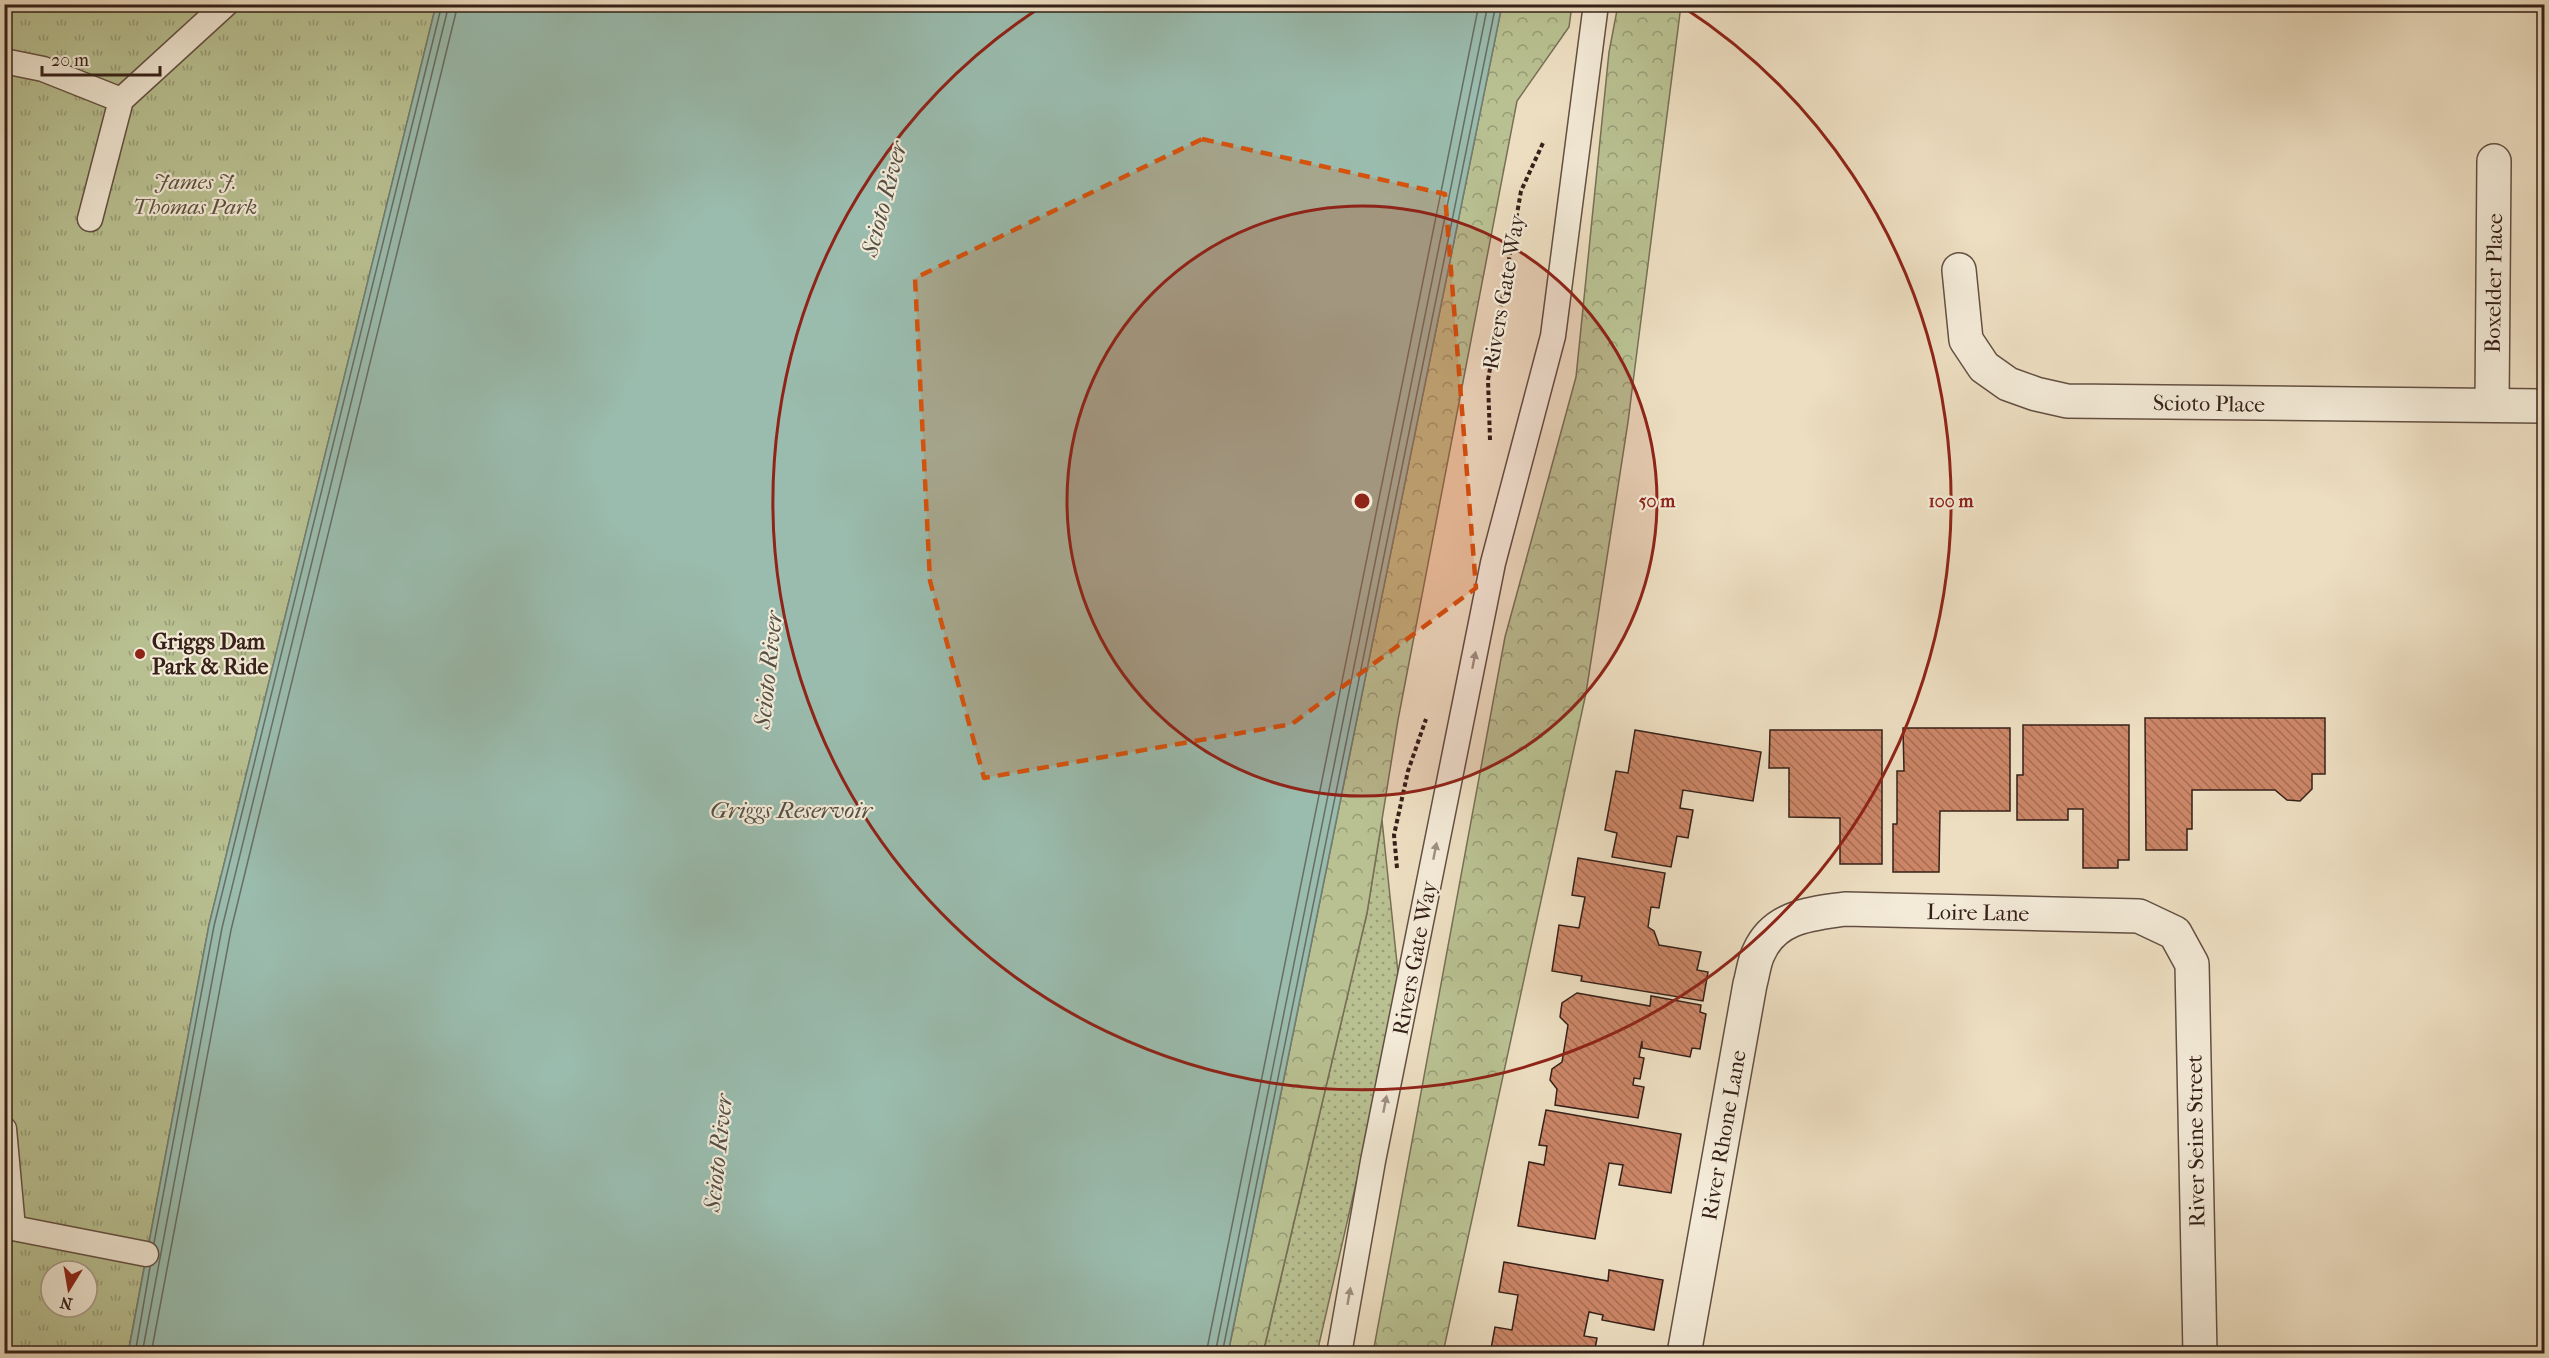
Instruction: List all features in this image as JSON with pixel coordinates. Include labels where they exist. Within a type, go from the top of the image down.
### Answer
[{"type":"street","name":"Boxelder Place","points":[[2492,405],[2494,161]]},
{"type":"street","name":"Scioto Place","points":[[1959,270],[1966,340],[1984,367],[2008,384],[2036,394],[2079,401],[2544,406]]},
{"type":"street","name":"Loire Lane","points":[[1780,925],[1803,915],[1845,909],[2139,915],[2175,933]]},
{"type":"street","name":"River Rhone Lane","points":[[1684,1353],[1750,984],[1759,950],[1780,925]]},
{"type":"street","name":"River Seine Street","points":[[2175,933],[2192,964],[2200,1353]]},
{"type":"lane","points":[[90,219],[121,100],[226,4]]},
{"type":"lane","name":"Rivers Gate Way","points":[[1339,1353],[1373,1161],[1493,563],[1553,336],[1596,4]]},
{"type":"lane","points":[[4,61],[43,69],[121,100]]},
{"type":"lane","points":[[4,1129],[13,1228],[146,1254]]},
{"type":"path","name":"Rivers Gate Way","points":[[1490,449],[1488,380],[1521,191],[1544,140]]},
{"type":"highlighted area","points":[[1202,139],[1445,194],[1476,588],[1292,724],[984,778],[930,581],[915,278]]},
{"type":"green space","name":"James J. Thomas Park","points":[[5,5],[436,5],[209,925],[128,1353],[5,1354]]},
{"type":"green space","points":[[1502,5],[1572,5],[1569,27],[1517,101],[1398,720],[1367,913],[1263,1353],[1228,1354]]},
{"type":"green space","points":[[1618,5],[1681,5],[1628,422],[1586,693],[1443,1353],[1373,1353],[1505,637],[1576,377],[1609,52]]},
{"type":"green space","points":[[1382,820],[1400,992],[1317,1353],[1263,1354],[1367,913]]},
{"type":"water","name":"Griggs Reservoir","points":[[436,5],[1502,5],[1228,1353],[128,1354],[209,925]]},
{"type":"building","points":[[2145,718],[2325,718],[2325,774],[2312,774],[2312,789],[2300,801],[2287,800],[2275,790],[2192,790],[2192,829],[2187,829],[2187,850],[2146,850]]},
{"type":"building","points":[[2023,725],[2129,725],[2129,860],[2118,860],[2118,868],[2083,868],[2083,809],[2068,809],[2068,820],[2017,820],[2017,775],[2023,775]]},
{"type":"building","points":[[1903,728],[2010,728],[2010,811],[1940,811],[1939,872],[1893,872],[1893,824],[1897,824],[1897,771],[1904,771]]},
{"type":"building","points":[[1635,730],[1761,752],[1753,801],[1683,790],[1680,808],[1693,810],[1688,838],[1677,836],[1671,867],[1612,857],[1617,833],[1605,830],[1616,771],[1628,773]]},
{"type":"building","points":[[1770,730],[1882,730],[1882,864],[1840,864],[1840,818],[1789,817],[1789,768],[1769,768]]},
{"type":"building","points":[[1578,858],[1665,873],[1659,908],[1651,907],[1648,927],[1654,931],[1659,945],[1701,952],[1697,970],[1708,972],[1703,1001],[1581,981],[1582,976],[1552,971],[1559,925],[1579,928],[1585,897],[1572,895]]},
{"type":"building","points":[[1577,993],[1650,1006],[1651,996],[1701,1005],[1700,1012],[1706,1014],[1700,1049],[1692,1048],[1690,1057],[1642,1048],[1642,1041],[1639,1057],[1644,1058],[1640,1079],[1634,1078],[1633,1085],[1644,1087],[1638,1118],[1555,1105],[1557,1089],[1550,1080],[1552,1069],[1562,1062],[1568,1025],[1560,1017],[1562,1003]]},
{"type":"building","points":[[1546,1110],[1681,1134],[1671,1193],[1619,1185],[1623,1165],[1609,1163],[1595,1239],[1518,1226],[1529,1162],[1544,1165],[1547,1146],[1539,1145]]},
{"type":"building","points":[[1504,1262],[1608,1281],[1609,1270],[1663,1280],[1654,1330],[1602,1320],[1603,1315],[1589,1312],[1584,1336],[1597,1338],[1594,1354],[1490,1354],[1495,1327],[1512,1330],[1518,1295],[1499,1292]]},
{"type":"waterway","points":[[1910,4],[2089,4]]},
{"type":"place","name":"Griggs Dam Park & Ride","points":[[140,654]]},
{"type":"water label","name":"Scioto River","points":[[884,199]]},
{"type":"water label","name":"Scioto River","points":[[768,670]]},
{"type":"water label","name":"Scioto River","points":[[718,1153]]}]
